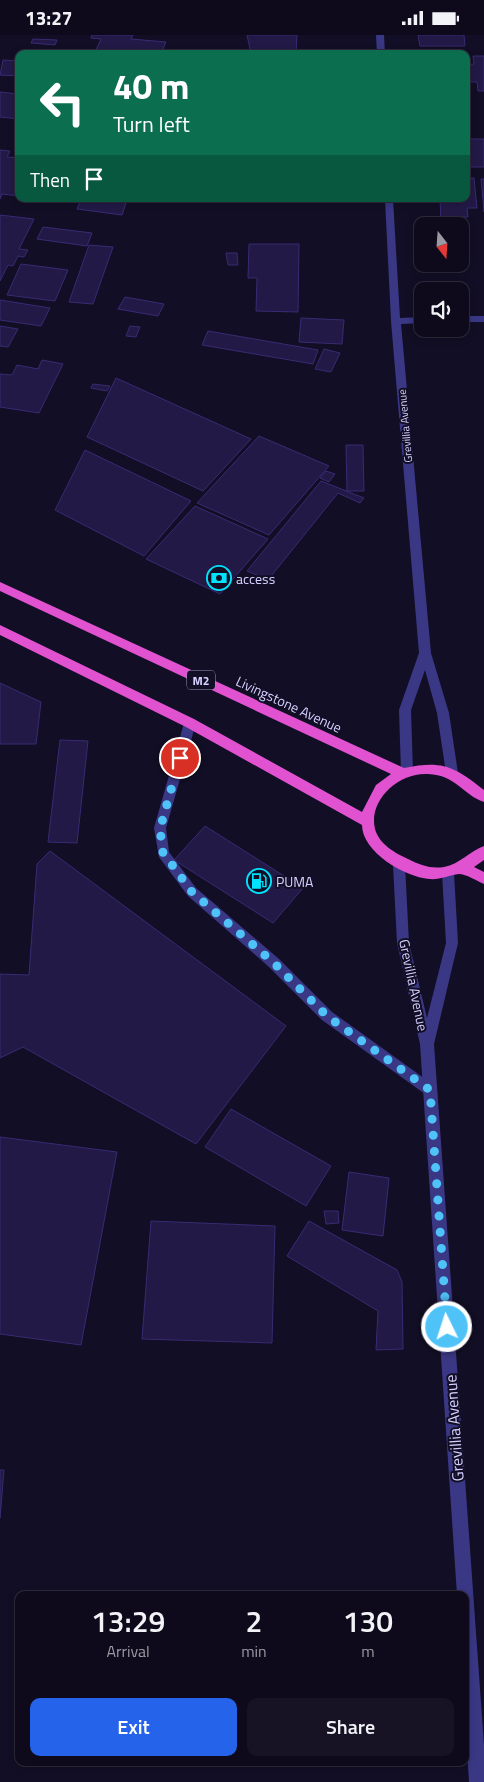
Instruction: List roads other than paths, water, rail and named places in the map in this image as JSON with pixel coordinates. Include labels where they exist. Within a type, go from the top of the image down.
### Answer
[{"type":"highway","name":"Livingstone Avenue","points":[[0,586],[404,772]]},
{"type":"highway","points":[[0,630],[190,723],[366,821],[371,838],[383,854],[399,865],[424,873],[455,870],[472,863],[484,852]]},
{"type":"highway","name":"M2","points":[[366,821],[369,803],[379,787],[404,772],[435,770],[452,773],[473,785],[484,797]]},
{"type":"highway","points":[[455,870],[484,878]]},
{"type":"street","points":[[380,35],[381,50]]},
{"type":"street","name":"Grevillia Avenue","points":[[389,202],[396,321],[425,653]]},
{"type":"street","points":[[469,319],[484,319]]},
{"type":"street","points":[[396,321],[414,321]]},
{"type":"street","points":[[404,772],[405,710],[425,653]]},
{"type":"street","points":[[425,653],[443,713],[452,773]]},
{"type":"street","points":[[190,723],[160,829],[163,853],[192,892],[274,963],[327,1016],[430,1090]]},
{"type":"street","name":"Grevillia Avenue","points":[[399,865],[403,943],[427,1044],[465,1591]]},
{"type":"street","name":"Grevillia Avenue","points":[[427,1044],[452,943],[455,870]]},
{"type":"street","name":"Grevillia Avenue","points":[[469,1652],[478,1782]]},
{"type":"place","name":"access","points":[[219,578]]},
{"type":"place","name":"PUMA","points":[[259,881]]}]
